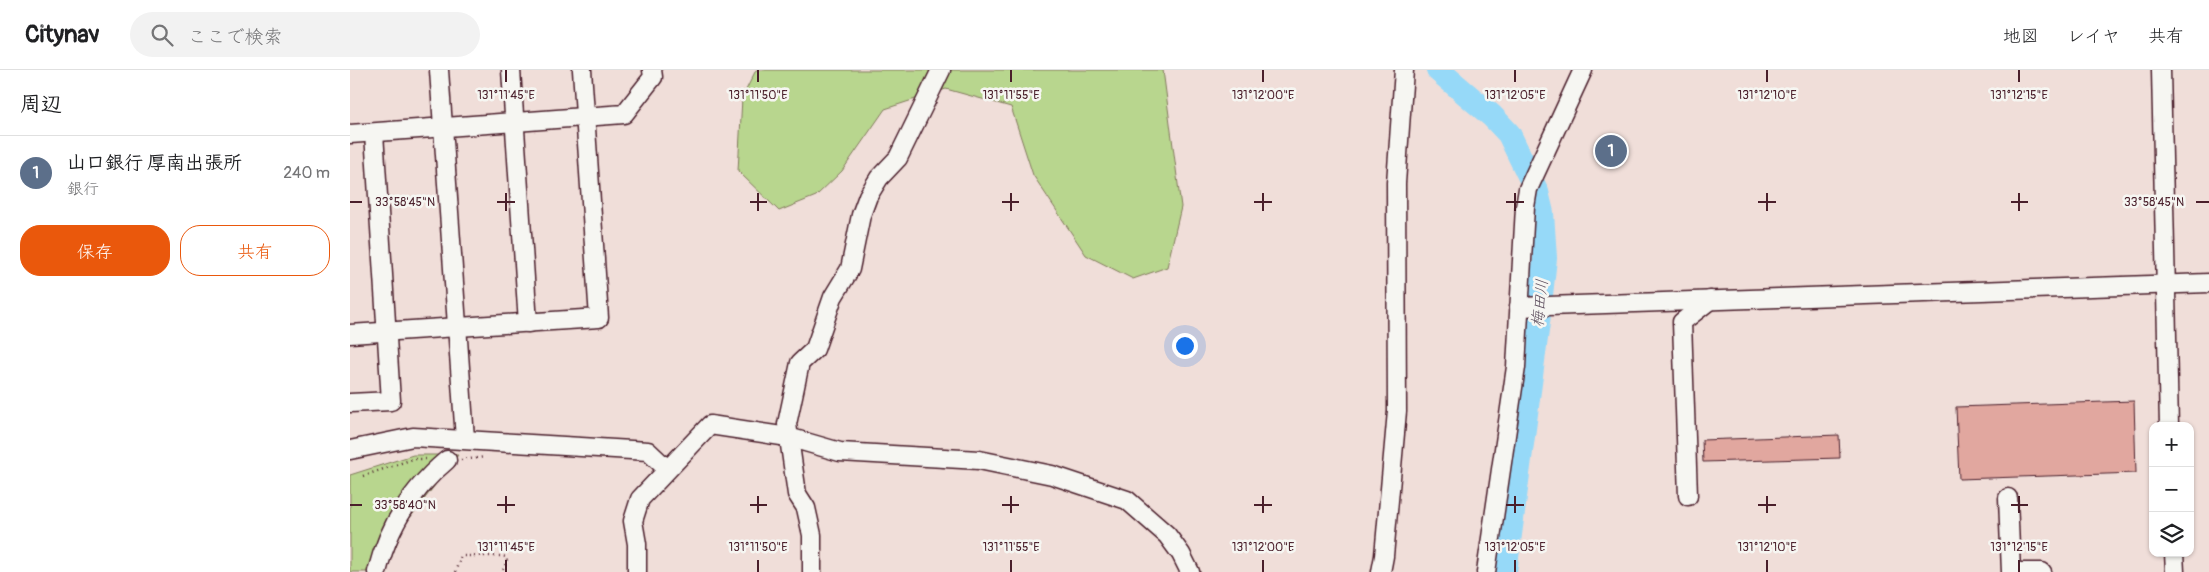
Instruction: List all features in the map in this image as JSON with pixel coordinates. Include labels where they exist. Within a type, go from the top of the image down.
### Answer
[{"type":"street","points":[[439,70],[465,439]]},
{"type":"street","points":[[511,70],[528,323]]},
{"type":"street","points":[[350,334],[599,318],[582,70]]},
{"type":"street","points":[[350,134],[624,114],[652,77],[652,70]]},
{"type":"street","points":[[812,572],[812,535],[806,508],[797,494],[787,424],[800,363],[815,349],[833,297],[850,269],[861,215],[868,196],[879,178],[898,158],[941,70]]},
{"type":"street","points":[[1381,572],[1397,411],[1396,183],[1404,70]]},
{"type":"street","points":[[1486,572],[1516,367],[1536,306],[1528,189],[1583,70]]},
{"type":"street","points":[[2161,70],[2169,422]]},
{"type":"street","points":[[350,403],[391,401],[374,133]]},
{"type":"street","points":[[1536,306],[2209,283]]},
{"type":"street","points":[[1688,496],[1682,322],[1710,300]]},
{"type":"street","points":[[637,572],[637,544],[633,521],[640,499],[710,426],[788,437],[840,452],[979,460],[1052,475],[1128,500],[1167,535],[1181,554],[1190,572]]},
{"type":"street","points":[[350,450],[413,436],[465,439],[648,451],[667,469]]},
{"type":"street","points":[[378,572],[388,536],[400,515],[416,490],[447,460]]},
{"type":"street","points":[[2008,498],[2011,572]]},
{"type":"street","points":[[2174,557],[2175,572]]},
{"type":"street","points":[[2019,572],[2042,572]]},
{"type":"path","points":[[455,572],[461,556],[506,557],[507,561],[502,572]]},
{"type":"green space","points":[[756,70],[1163,70],[1181,207],[1167,267],[1133,279],[1086,255],[1033,175],[1011,107],[946,89],[885,109],[842,171],[816,196],[779,211],[738,171],[742,98]]},
{"type":"green space","points":[[413,455],[458,455],[403,527],[386,572],[350,572],[350,475]]},
{"type":"building","points":[[2134,401],[2136,473],[1959,479],[1956,407]]},
{"type":"building","points":[[1839,435],[1840,458],[1703,462],[1702,440]]},
{"type":"waterway","name":"梅田川","points":[[1438,70],[1492,116],[1509,134],[1537,192],[1542,213],[1545,258],[1505,572]]},
{"type":"place","name":"山口銀行 厚南出張所","points":[[1611,151]]}]
